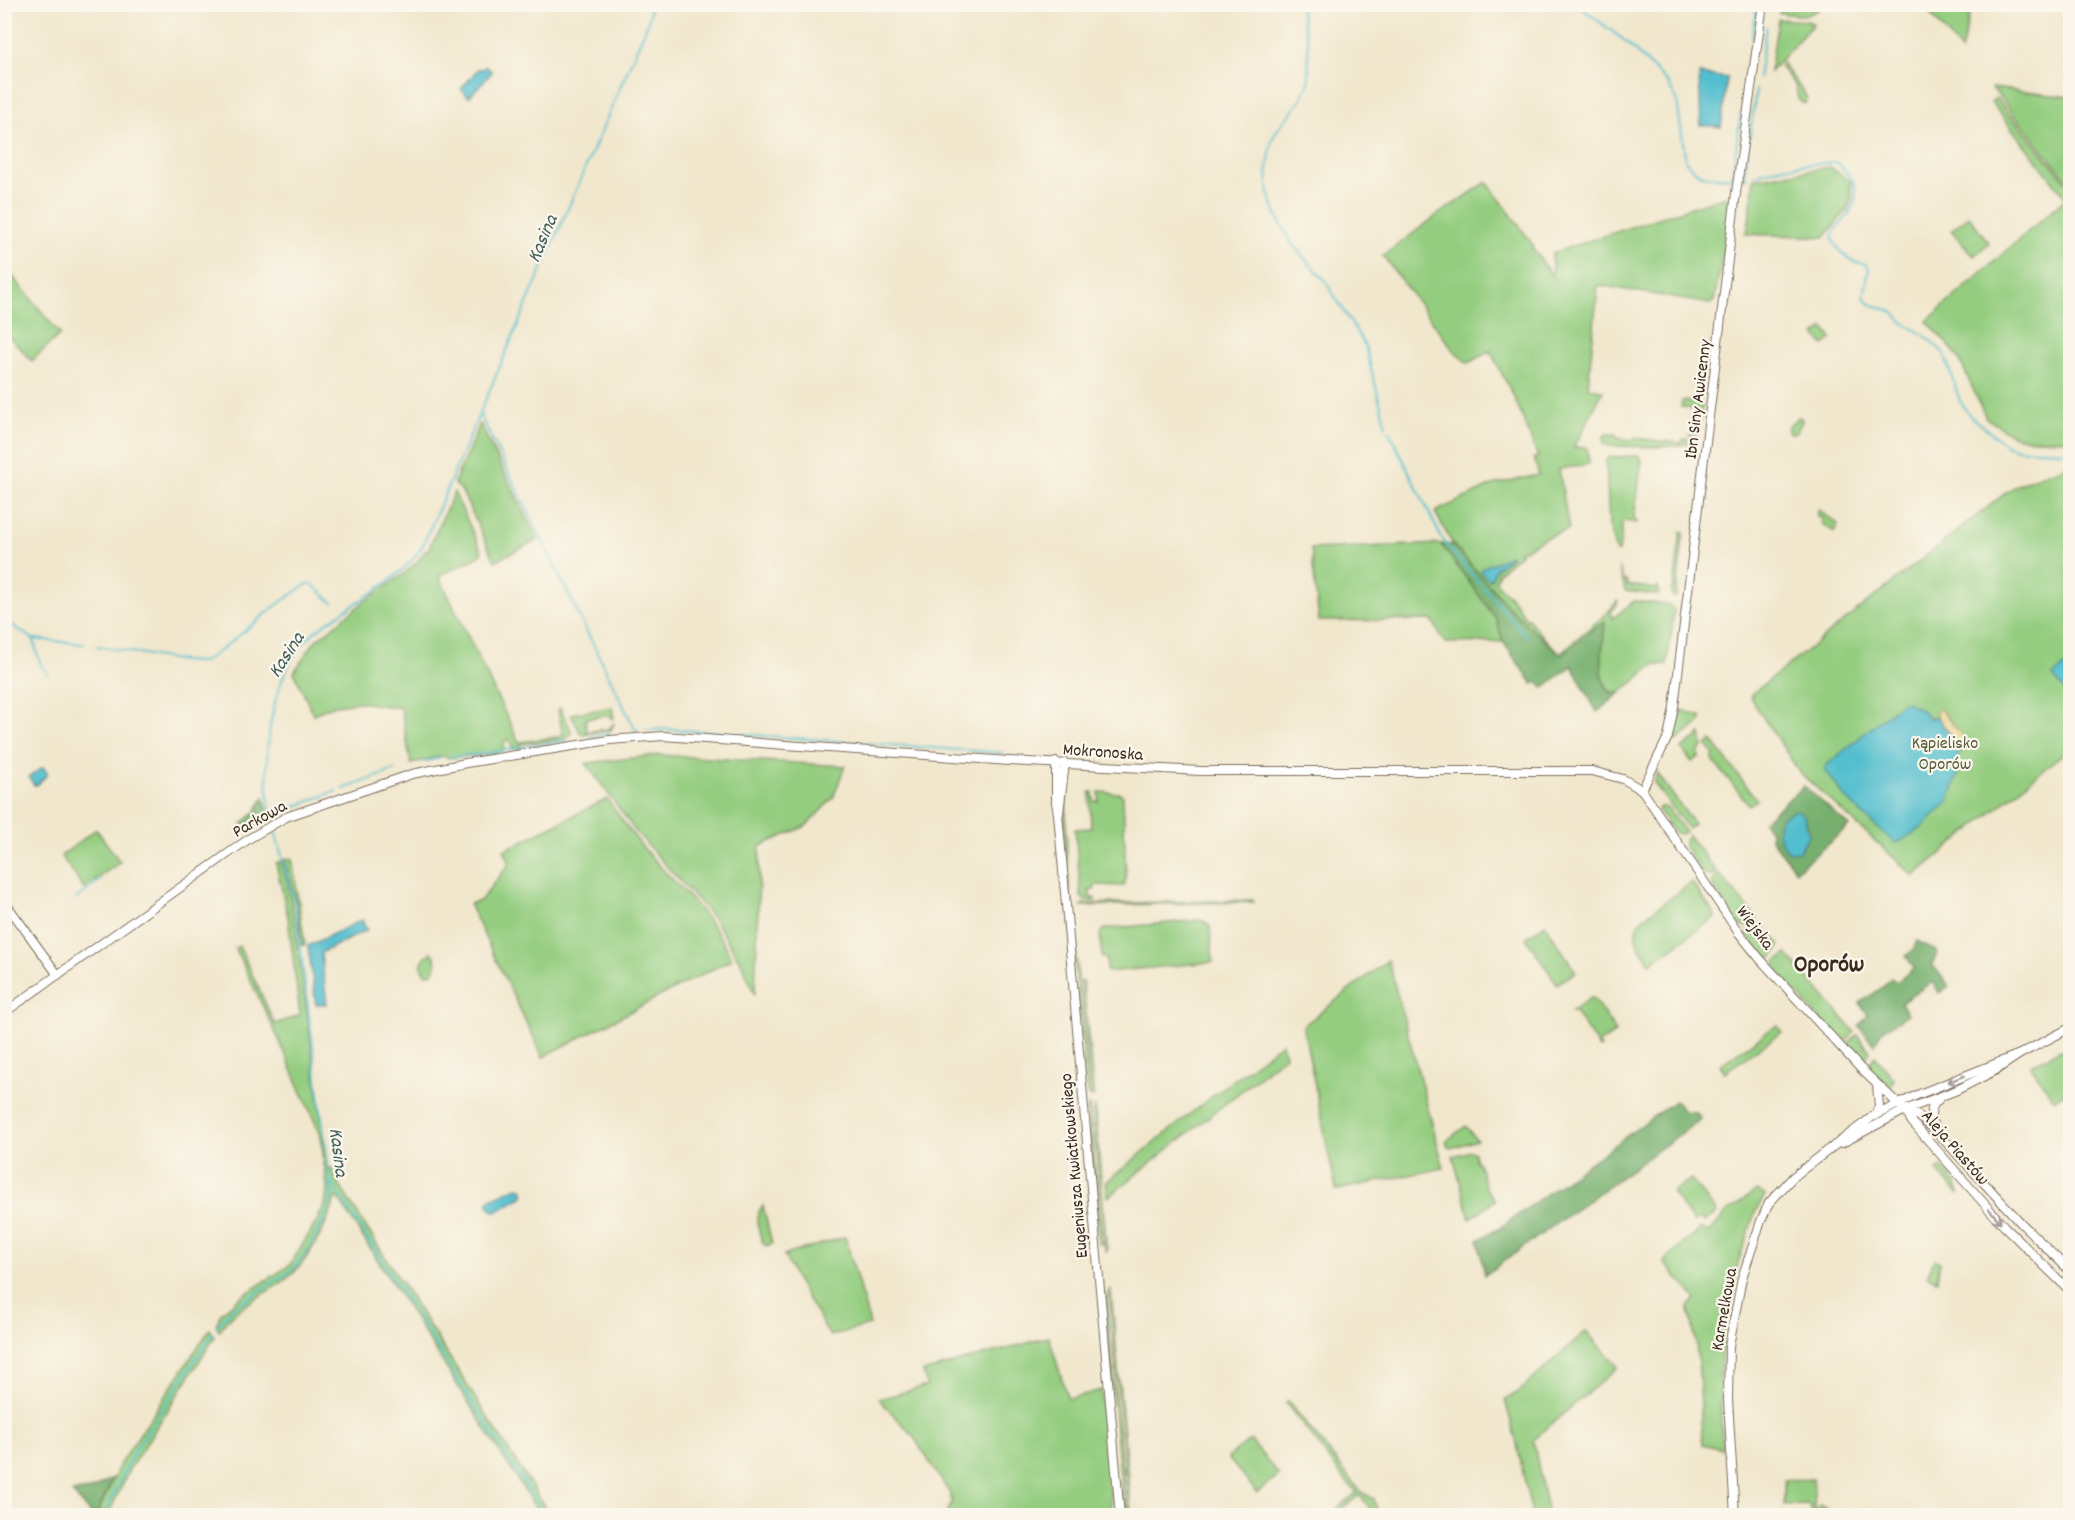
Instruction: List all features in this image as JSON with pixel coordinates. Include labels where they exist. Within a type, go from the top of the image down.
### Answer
[{"type":"main road","name":"Ibn Siny Awicenny","points":[[1642,790],[1668,737],[1674,706],[1736,193],[1763,4]]},
{"type":"main road","name":"Mokronoska","points":[[572,746],[638,737],[679,737],[1009,761],[1201,771],[1588,771],[1615,776],[1631,783]]},
{"type":"main road","name":"Parkowa","points":[[4,1013],[276,822],[377,784],[412,774],[572,746]]},
{"type":"main road","name":"Eugeniusza Kwiatkowskiego","points":[[1056,762],[1056,802],[1120,1515]]},
{"type":"main road","name":"Eugeniusza Kwiatkowskiego","points":[[1058,814],[1065,763]]},
{"type":"main road","name":"Wiejska","points":[[1631,783],[1642,790],[1755,954],[1877,1085],[1905,1110]]},
{"type":"main road","points":[[4,901],[58,975]]},
{"type":"main road","points":[[2020,1054],[2070,1028]]},
{"type":"main road","name":"Karmelkowa","points":[[1837,1144],[1860,1135],[1905,1110],[1944,1095],[1996,1070],[2020,1054]]},
{"type":"main road","name":"Karmelkowa","points":[[1735,1515],[1728,1372],[1732,1322],[1742,1278],[1769,1203],[1792,1177],[1875,1116],[1897,1103],[2020,1054]]},
{"type":"main road","points":[[1875,1116],[1879,1105],[1877,1085]]},
{"type":"main road","points":[[1937,1132],[1930,1112],[1934,1104],[1944,1095]]},
{"type":"main road","name":"Aleja Piastów","points":[[1905,1110],[1918,1116],[1937,1132],[2021,1223],[2070,1271]]},
{"type":"main road","name":"Aleja Piastów","points":[[1905,1110],[1912,1122],[2004,1226],[2070,1292]]},
{"type":"green space","points":[[1780,4],[1824,5],[1808,14],[1798,15],[1779,13]]},
{"type":"green space","points":[[1923,5],[1972,5],[1961,51]]},
{"type":"green space","points":[[1778,19],[1808,21],[1813,24],[1770,72]]},
{"type":"green space","points":[[1782,63],[1807,98],[1806,103],[1798,99],[1796,87],[1780,66]]},
{"type":"green space","points":[[1992,88],[2070,97],[2070,183]]},
{"type":"green space","points":[[1996,98],[2070,186],[2070,440],[2014,436],[1986,418],[1958,356],[1927,321],[2066,198],[1991,102]]},
{"type":"green space","points":[[1830,167],[1850,181],[1852,197],[1847,210],[1825,237],[1745,234],[1748,229],[1754,179]]},
{"type":"green space","points":[[1487,182],[1534,246],[1532,247],[1552,276],[1552,253],[1725,196],[1731,200],[1714,301],[1710,304],[1598,285],[1588,387],[1603,391],[1574,448],[1587,447],[1589,464],[1559,469],[1569,530],[1546,537],[1525,550],[1522,548],[1519,551],[1521,553],[1499,572],[1496,580],[1526,619],[1528,618],[1542,636],[1560,653],[1608,612],[1618,600],[1610,613],[1613,618],[1634,601],[1670,605],[1674,611],[1667,665],[1654,665],[1620,693],[1610,692],[1603,677],[1605,623],[1594,628],[1561,656],[1514,613],[1453,545],[1435,512],[1492,485],[1539,475],[1534,458],[1538,457],[1514,397],[1490,351],[1468,363],[1455,352],[1383,256],[1440,213]],"holes":[[[1511,557],[1496,568],[1490,580],[1481,572]]]},
{"type":"green space","points":[[1969,216],[1989,243],[1974,256],[1951,230]]},
{"type":"green space","points":[[9,272],[60,334],[32,361],[5,332],[5,276]]},
{"type":"green space","points":[[1824,328],[1832,339],[1824,345],[1815,335]]},
{"type":"green space","points":[[1682,401],[1699,403],[1702,407],[1698,432],[1694,440],[1689,435],[1693,435],[1696,410],[1681,407]]},
{"type":"green space","points":[[1799,417],[1803,419],[1796,433],[1790,433],[1788,426]]},
{"type":"green space","points":[[480,424],[538,540],[495,561],[461,490],[454,483]]},
{"type":"green space","points":[[1609,433],[1616,434],[1618,438],[1634,440],[1634,438],[1682,443],[1683,439],[1688,439],[1690,443],[1664,447],[1609,446],[1604,443],[1604,436]]},
{"type":"green space","points":[[1638,456],[1642,459],[1634,519],[1637,523],[1623,521],[1619,552],[1616,552],[1609,525],[1606,460],[1610,457]]},
{"type":"green space","name":"Kąpielisko Oporów","points":[[2070,465],[2070,662],[2054,676],[2070,695],[2070,748],[1914,876],[1800,773],[1751,699],[1752,694],[2008,491],[2031,479]]},
{"type":"green space","points":[[454,492],[482,552],[480,556],[439,576],[519,742],[563,736],[558,710],[560,708],[572,732],[567,739],[520,744],[522,750],[513,748],[509,740],[504,741],[504,748],[496,754],[451,758],[441,756],[411,764],[401,708],[360,702],[335,705],[313,714],[294,672],[315,641],[405,573],[426,550],[427,552]]},
{"type":"green space","points":[[1819,510],[1838,524],[1834,532],[1821,523],[1823,519],[1816,516]]},
{"type":"green space","points":[[1681,531],[1684,532],[1676,597],[1673,597],[1671,594],[1674,587]]},
{"type":"green space","points":[[1441,544],[1496,618],[1503,642],[1445,643],[1432,620],[1319,621],[1311,549]]},
{"type":"green space","points":[[1441,544],[1453,545],[1514,613],[1561,655],[1594,628],[1605,622],[1603,677],[1610,692],[1620,693],[1597,712],[1572,666],[1543,688],[1538,682],[1533,684],[1503,642],[1496,618]]},
{"type":"green space","points":[[1619,567],[1627,585],[1657,589],[1658,586],[1659,594],[1625,591]]},
{"type":"green space","points":[[612,707],[614,719],[606,715],[585,719],[587,732],[609,729],[614,723],[611,730],[581,734],[571,714]]},
{"type":"green space","points":[[1682,710],[1702,717],[1699,724],[1676,741],[1673,737]]},
{"type":"green space","points":[[1701,734],[1703,747],[1699,751],[1699,757],[1692,762],[1682,749]]},
{"type":"green space","points":[[1712,741],[1757,800],[1749,805],[1712,759],[1714,755],[1707,745]]},
{"type":"green space","points":[[659,755],[845,766],[833,798],[806,826],[760,846],[755,995],[742,964],[714,919],[636,832],[586,763]]},
{"type":"green space","points":[[1657,773],[1694,824],[1688,829],[1654,783]]},
{"type":"green space","points":[[1804,786],[1849,826],[1796,871],[1770,838],[1771,832],[1763,821]]},
{"type":"green space","points":[[1090,792],[1093,792],[1094,801],[1099,801],[1099,792],[1120,793],[1123,796],[1126,876],[1124,886],[1095,885],[1094,890],[1089,891],[1091,898],[1095,898],[1095,901],[1086,901],[1081,897],[1075,829],[1091,828]]},
{"type":"green space","points":[[1066,796],[1067,855],[1070,894],[1074,905],[1070,898],[1065,870]]},
{"type":"green space","points":[[264,797],[269,816],[248,831],[242,824],[256,811]]},
{"type":"green space","points":[[607,799],[642,846],[707,919],[732,959],[543,1057],[469,904],[480,901],[510,863],[504,850]]},
{"type":"green space","points":[[1661,806],[1667,808],[1685,832],[1679,834],[1674,832],[1658,809]]},
{"type":"green space","points":[[96,829],[120,862],[84,888],[61,856]]},
{"type":"green space","points":[[1688,835],[1716,871],[1711,876],[1703,874],[1685,847],[1684,842]]},
{"type":"green space","points":[[292,858],[305,945],[302,945],[296,903],[285,859]]},
{"type":"green space","points":[[282,861],[292,904],[328,1168],[332,1168],[336,1180],[550,1515],[540,1515],[338,1198],[335,1198],[316,1243],[301,1265],[285,1280],[241,1308],[225,1322],[219,1331],[216,1324],[222,1312],[239,1298],[290,1265],[326,1202],[327,1188],[321,1136],[235,948],[239,946],[275,1024],[300,1015],[288,917],[276,863]]},
{"type":"green space","points":[[1719,874],[1757,919],[1745,927],[1740,926],[1713,887],[1713,879]]},
{"type":"green space","points":[[1692,882],[1716,917],[1650,963],[1637,941],[1638,925],[1642,919]]},
{"type":"green space","points":[[1253,900],[1254,902],[1081,906],[1083,904]]},
{"type":"green space","points":[[1074,916],[1089,1097],[1086,1091],[1071,922]]},
{"type":"green space","points":[[1199,920],[1210,927],[1213,962],[1107,972],[1106,958],[1102,958],[1100,934],[1104,929]]},
{"type":"green space","points":[[1760,923],[1780,945],[1771,958],[1765,957],[1747,936],[1747,933]]},
{"type":"green space","points":[[1545,924],[1576,972],[1557,984],[1526,938]]},
{"type":"green space","points":[[1917,941],[1938,952],[1932,964],[1949,986],[1939,993],[1932,982],[1901,1003],[1908,1014],[1881,1032],[1874,1045],[1859,1026],[1868,1015],[1860,1003],[1883,987],[1891,978],[1897,982],[1914,968],[1906,956],[1913,950]]},
{"type":"green space","points":[[431,952],[435,956],[436,966],[433,973],[426,974],[422,968],[422,962]]},
{"type":"green space","points":[[1787,954],[1855,1032],[1844,1042],[1839,1041],[1775,969],[1776,962]]},
{"type":"green space","points":[[1388,960],[1444,1168],[1336,1190],[1303,1026]]},
{"type":"green space","points":[[1081,981],[1083,981],[1094,1096],[1091,1097]]},
{"type":"green space","points":[[1591,998],[1616,1032],[1599,1043],[1601,1047],[1599,1048],[1574,1010],[1570,1012]]},
{"type":"green space","points":[[1777,1025],[1782,1032],[1725,1072],[1720,1065]]},
{"type":"green space","points":[[1857,1035],[1870,1051],[1864,1062],[1847,1047],[1847,1044]]},
{"type":"green space","points":[[1282,1043],[1285,1056],[1108,1197],[1106,1182]]},
{"type":"green space","points":[[2069,1046],[2070,1088],[2054,1100],[2030,1065]]},
{"type":"green space","points":[[1875,1056],[1894,1079],[1889,1091],[1868,1068]]},
{"type":"green space","points":[[1675,1101],[1684,1111],[1696,1112],[1701,1119],[1485,1275],[1478,1240],[1498,1229]]},
{"type":"green space","points":[[1089,1106],[1102,1244],[1099,1244],[1087,1110]]},
{"type":"green space","points":[[1095,1107],[1107,1251],[1105,1251],[1093,1110]]},
{"type":"green space","points":[[1466,1126],[1477,1140],[1448,1147],[1446,1141]]},
{"type":"green space","points":[[1471,1151],[1478,1162],[1486,1188],[1495,1200],[1470,1219],[1453,1156]]},
{"type":"green space","points":[[1942,1167],[1957,1185],[1960,1193],[1958,1194],[1937,1171]]},
{"type":"green space","points":[[1691,1179],[1717,1213],[1704,1222],[1701,1218],[1694,1223],[1672,1192]]},
{"type":"green space","points":[[1756,1191],[1765,1195],[1755,1213],[1738,1263],[1725,1319],[1720,1373],[1722,1449],[1702,1444],[1698,1357],[1688,1307],[1696,1299],[1664,1263],[1701,1229],[1710,1232],[1726,1213]]},
{"type":"green space","points":[[763,1206],[772,1244],[768,1246],[763,1244],[757,1224],[758,1214]]},
{"type":"green space","points":[[845,1237],[870,1325],[830,1336],[784,1255]]},
{"type":"green space","points":[[1934,1260],[1940,1262],[1937,1280],[1927,1276]]},
{"type":"green space","points":[[1111,1290],[1131,1513],[1129,1513],[1109,1292]]},
{"type":"green space","points":[[1106,1294],[1126,1513],[1123,1509],[1104,1298]]},
{"type":"green space","points":[[210,1329],[215,1337],[130,1468],[108,1515],[97,1515],[121,1462]]},
{"type":"green space","points":[[1586,1331],[1618,1367],[1533,1440],[1548,1515],[1532,1515],[1505,1400],[1520,1391]]},
{"type":"green space","points":[[1049,1337],[1068,1399],[1101,1390],[1112,1515],[946,1515],[952,1502],[949,1492],[913,1436],[879,1399],[927,1386],[923,1372]]},
{"type":"green space","points":[[1288,1401],[1361,1492],[1374,1499],[1378,1515],[1375,1515],[1360,1495],[1334,1515],[1330,1515],[1357,1492],[1347,1483],[1286,1403]]},
{"type":"green space","points":[[1250,1440],[1279,1475],[1257,1493],[1228,1458]]},
{"type":"green space","points":[[113,1478],[96,1515],[91,1515],[72,1492],[91,1490]]},
{"type":"green space","points":[[1813,1479],[1815,1512],[1820,1505],[1831,1512],[1830,1515],[1811,1515],[1811,1507],[1807,1504],[1784,1505],[1784,1480]]},
{"type":"sand","points":[[1940,709],[1967,741],[1966,750],[1962,750],[1936,716],[1936,710]]},
{"type":"water","points":[[486,66],[492,72],[469,97],[461,89],[478,69]]},
{"type":"water","points":[[1699,74],[1727,78],[1721,127],[1701,125]]},
{"type":"water","points":[[1511,555],[1496,568],[1491,580],[1481,572],[1482,568]]},
{"type":"water","points":[[2070,662],[2070,695],[2069,696],[2053,676]]},
{"type":"water","points":[[1906,702],[1920,709],[1928,719],[1936,716],[1962,750],[1958,754],[1960,769],[1948,802],[1923,827],[1895,843],[1844,796],[1825,770],[1827,765],[1901,703]]},
{"type":"water","points":[[43,767],[48,774],[37,785],[34,785],[29,777]]},
{"type":"water","points":[[1794,810],[1799,811],[1805,817],[1809,835],[1799,851],[1789,852],[1781,840],[1778,828],[1781,818]]},
{"type":"water","points":[[362,920],[367,930],[321,953],[327,1004],[316,1005],[308,946]]},
{"type":"water","points":[[517,1187],[522,1188],[524,1194],[522,1197],[496,1212],[487,1204],[489,1200]]},
{"type":"waterway","name":"Kasina","points":[[273,822],[267,775],[268,748],[277,695],[286,671],[298,650],[313,633],[402,571],[423,545],[647,25],[650,13],[649,4]]},
{"type":"waterway","points":[[1299,4],[1308,42],[1309,83],[1300,101],[1275,133],[1271,144],[1267,176],[1269,194],[1276,214],[1291,243],[1324,279],[1360,337],[1366,349],[1386,426]]},
{"type":"waterway","points":[[1576,4],[1625,41],[1667,82],[1677,101],[1686,162],[1695,171],[1705,176],[1732,178],[1741,113]]},
{"type":"waterway","points":[[1752,40],[1757,4]]},
{"type":"waterway","points":[[1758,78],[1766,27]]},
{"type":"waterway","points":[[1742,103],[1750,52]]},
{"type":"waterway","points":[[1748,178],[1744,178],[1756,90]]},
{"type":"waterway","points":[[1754,176],[1784,167],[1837,162],[1853,181],[1856,194],[1852,209],[1832,238],[1846,257],[1866,265],[1869,269],[1864,297],[1870,304],[1891,311],[1944,353],[1960,401],[1971,417],[2006,445],[2017,449],[2063,451]]},
{"type":"waterway","points":[[480,415],[636,731],[638,730]]},
{"type":"waterway","points":[[1389,431],[1441,537],[1528,638]]},
{"type":"waterway","points":[[97,646],[183,661],[203,662],[307,584],[312,584],[333,603]]},
{"type":"waterway","points":[[4,620],[33,639],[84,644]]},
{"type":"waterway","points":[[33,639],[40,663],[48,674]]},
{"type":"waterway","points":[[646,730],[668,729],[1003,753]]},
{"type":"waterway","points":[[590,737],[610,734]]},
{"type":"waterway","points":[[450,757],[566,741]]},
{"type":"waterway","points":[[424,762],[439,758]]},
{"type":"waterway","points":[[343,789],[395,770]]},
{"type":"waterway","points":[[283,811],[336,791]]},
{"type":"waterway","name":"Kasina","points":[[217,1326],[233,1308],[295,1266],[315,1237],[332,1197],[295,904],[274,828]]},
{"type":"waterway","points":[[76,899],[101,879]]},
{"type":"waterway","points":[[332,1183],[545,1516]]},
{"type":"waterway","name":"Kasina","points":[[103,1516],[132,1455],[213,1333]]},
{"type":"district","name":"Oporów","points":[[1829,963]]}]
